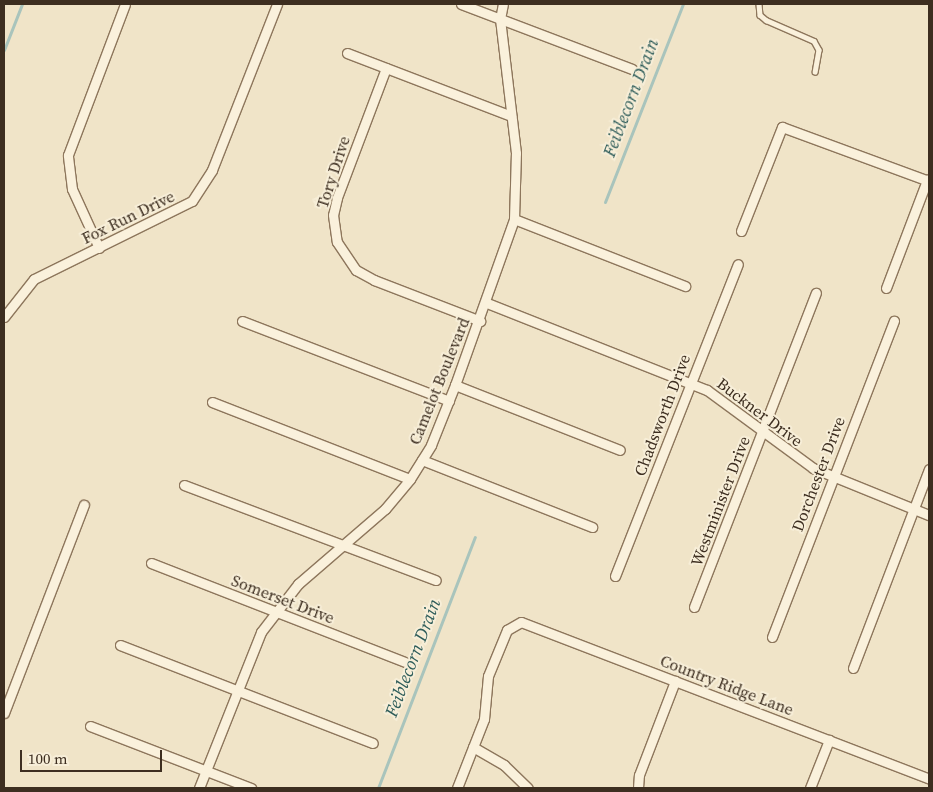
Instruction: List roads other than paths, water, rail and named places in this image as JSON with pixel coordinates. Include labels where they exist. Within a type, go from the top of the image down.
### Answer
[{"type":"street","points":[[99,248],[72,190],[68,155],[125,4]]},
{"type":"street","name":"Fox Run Drive","points":[[4,317],[34,279],[182,208],[201,191],[277,4]]},
{"type":"street","points":[[461,4],[632,69]]},
{"type":"street","name":"Camelot Boulevard","points":[[199,788],[251,651],[274,612],[298,584],[385,509],[410,479],[422,460],[449,401],[487,303],[514,219],[516,168],[500,19],[503,4]]},
{"type":"street","points":[[347,53],[511,116]]},
{"type":"street","name":"Tory Drive","points":[[386,68],[337,198],[333,215],[337,242],[356,270],[374,280],[480,321]]},
{"type":"street","points":[[740,231],[782,127],[928,180],[886,288]]},
{"type":"street","points":[[514,219],[684,286]]},
{"type":"street","name":"Chadsworth Drive","points":[[615,576],[738,264]]},
{"type":"street","name":"Westminister Drive","points":[[694,607],[816,293]]},
{"type":"street","name":"Buckner Drive","points":[[487,303],[691,383],[724,400],[796,458],[832,478],[929,515]]},
{"type":"street","points":[[242,321],[449,401]]},
{"type":"street","name":"Dorchester Drive","points":[[772,637],[894,321]]},
{"type":"street","points":[[455,385],[620,450]]},
{"type":"street","points":[[212,402],[410,479]]},
{"type":"street","points":[[422,460],[592,527]]},
{"type":"street","points":[[853,668],[929,469]]},
{"type":"street","points":[[184,485],[436,580]]},
{"type":"street","points":[[4,713],[84,505]]},
{"type":"street","name":"Somerset Drive","points":[[151,563],[405,662]]},
{"type":"street","name":"Country Ridge Lane","points":[[473,747],[487,706],[488,676],[513,624],[531,624],[929,779]]},
{"type":"street","points":[[120,645],[373,743]]},
{"type":"street","points":[[638,788],[639,775],[675,681]]},
{"type":"street","points":[[4,686],[13,689]]},
{"type":"street","points":[[90,726],[251,788]]},
{"type":"street","points":[[810,788],[829,740]]},
{"type":"street","points":[[457,788],[473,747],[504,765],[528,788]]},
{"type":"lane","points":[[759,4],[760,15],[766,20],[814,41],[819,50],[815,72]]},
{"type":"waterway","points":[[4,50],[22,4]]},
{"type":"waterway","name":"Feiblecorn Drain","points":[[605,202],[683,4]]},
{"type":"waterway","name":"Feiblecorn Drain","points":[[378,788],[475,537]]}]
